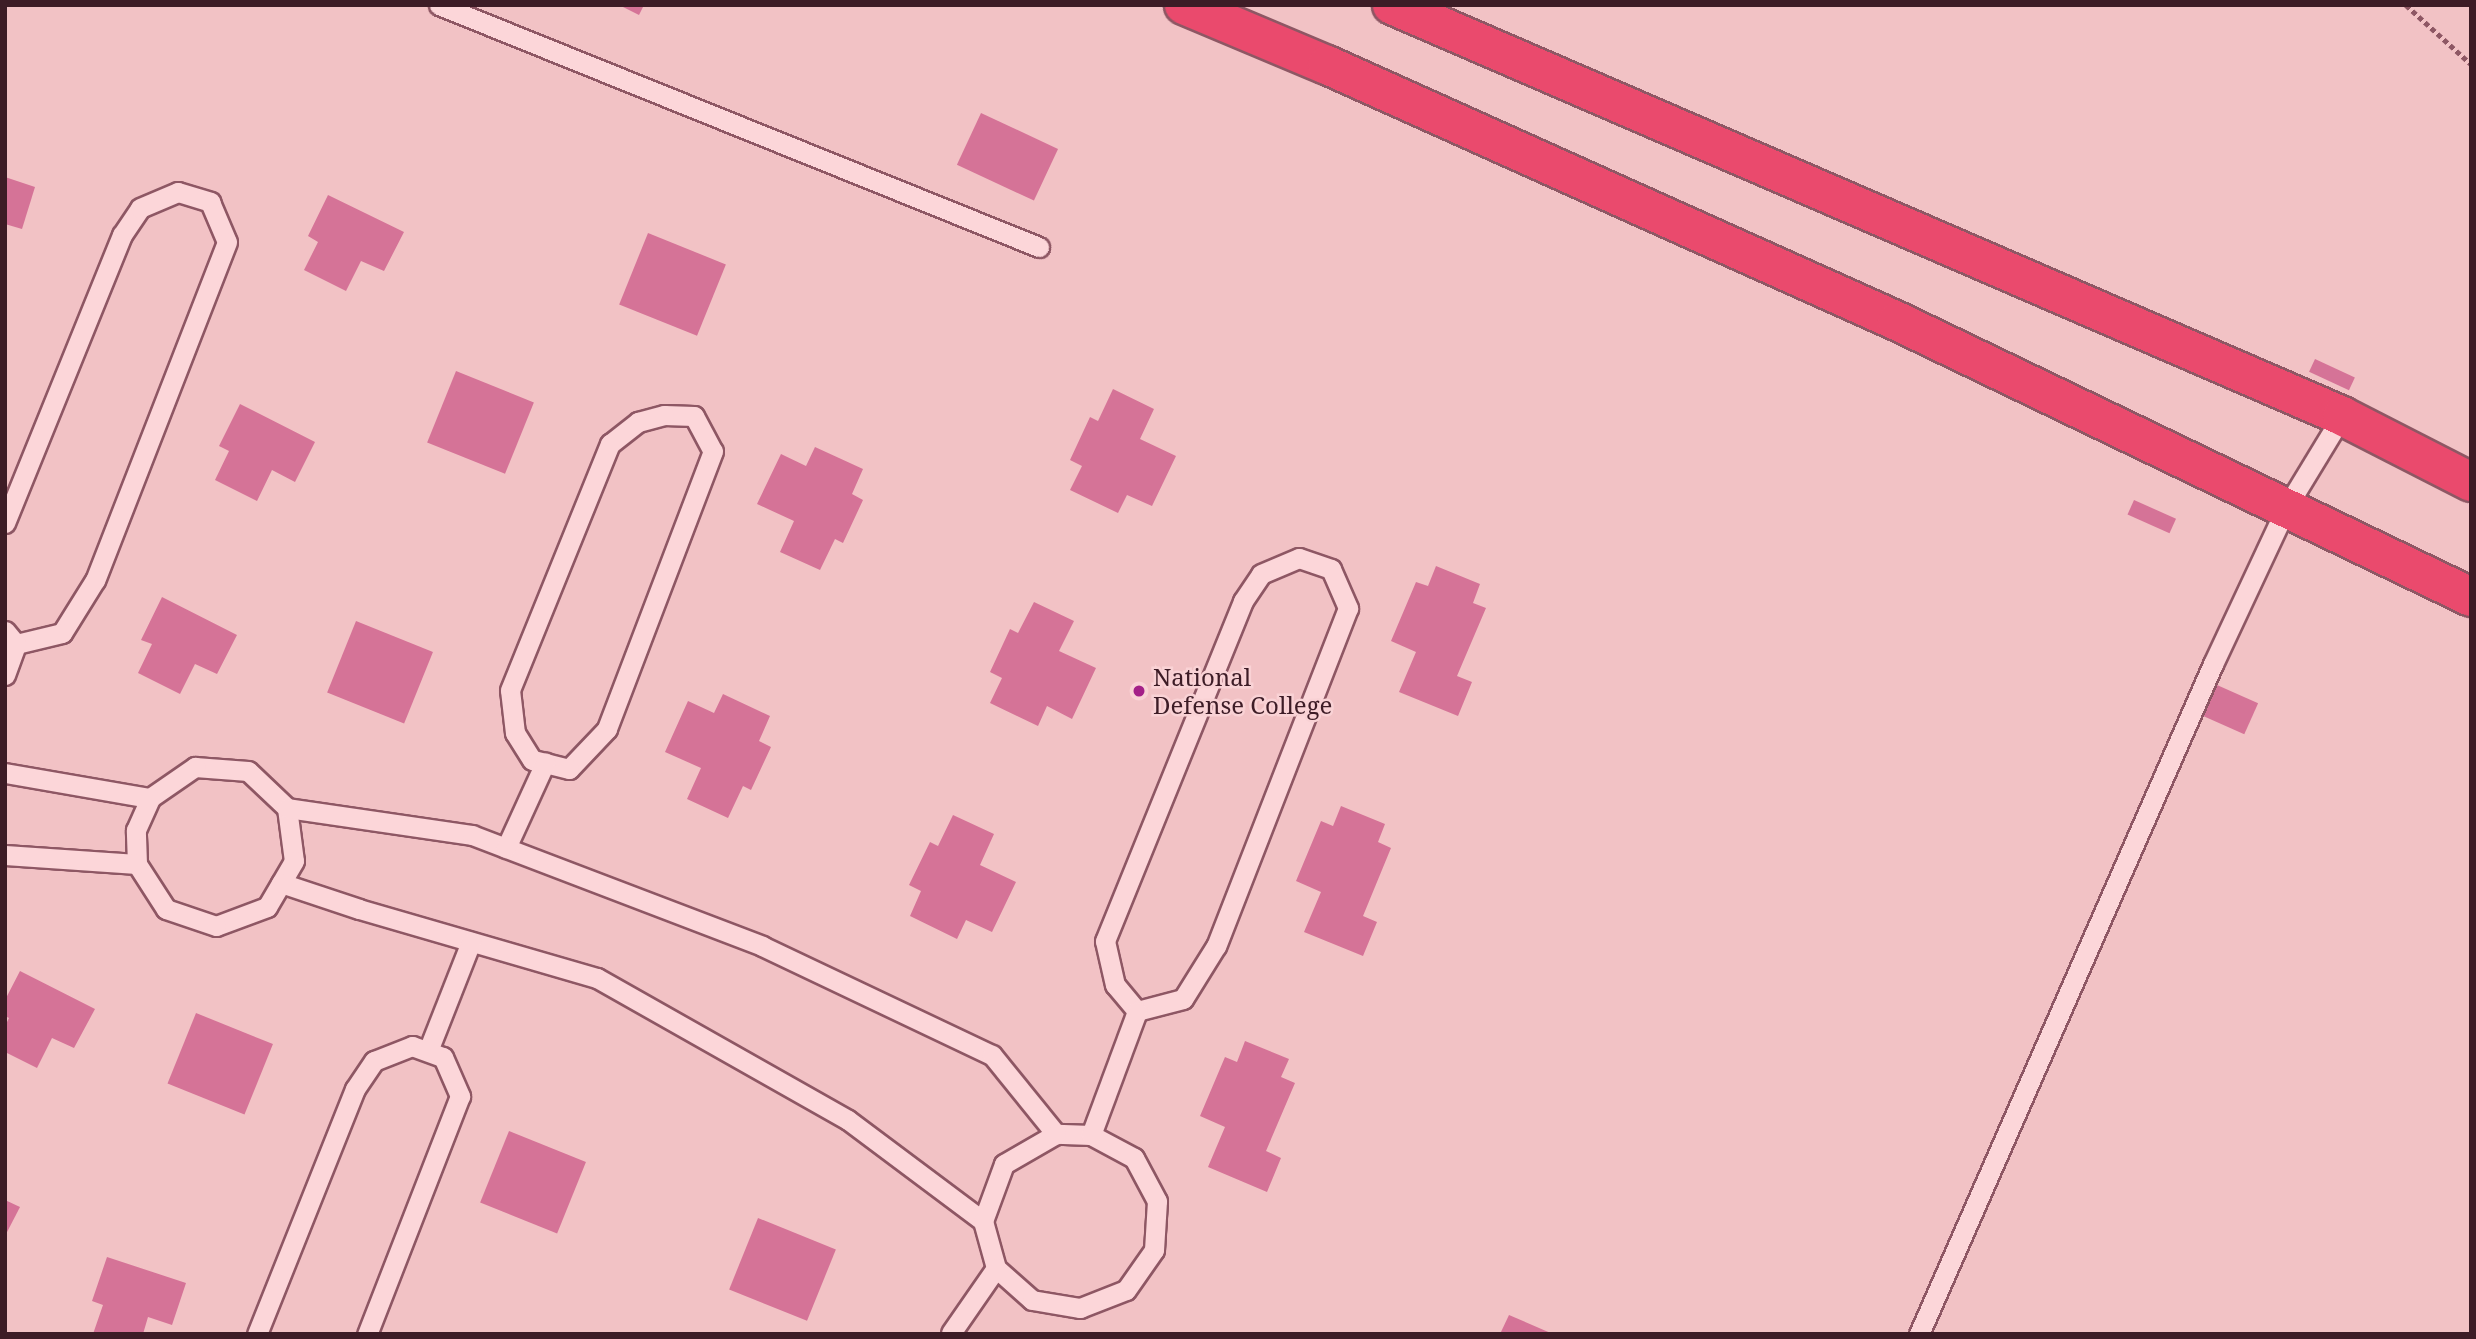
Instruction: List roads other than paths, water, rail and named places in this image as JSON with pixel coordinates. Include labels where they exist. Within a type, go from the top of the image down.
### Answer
[{"type":"highway","points":[[1184,5],[1327,65],[1898,321],[2471,597]]},
{"type":"highway","points":[[1392,5],[2342,416],[2471,482]]},
{"type":"lane","points":[[439,5],[1039,247]]},
{"type":"lane","points":[[5,523],[122,235],[140,208],[178,192],[210,202],[227,242],[95,580],[62,633],[11,638],[5,675]]},
{"type":"lane","points":[[664,415],[695,416],[713,451],[607,729],[569,769],[545,763],[532,760],[515,733],[510,690],[610,444],[638,422],[664,415]]},
{"type":"lane","points":[[1919,1334],[2213,664],[2286,508],[2342,416]]},
{"type":"lane","points":[[1299,558],[1331,569],[1348,608],[1216,946],[1183,999],[1137,1011],[1115,985],[1105,941],[1242,601],[1261,574],[1299,558]]},
{"type":"lane","points":[[506,848],[545,763]]},
{"type":"lane","points":[[287,808],[294,861],[267,907],[216,926],[166,909],[137,864],[136,830],[150,798],[194,767],[248,771],[287,808],[472,835],[762,946],[992,1055],[1056,1134]]},
{"type":"lane","points":[[5,773],[150,798]]},
{"type":"lane","points":[[5,855],[137,864]]},
{"type":"lane","points":[[281,883],[359,909],[597,978],[848,1120],[983,1221]]},
{"type":"lane","points":[[428,1051],[471,942]]},
{"type":"lane","points":[[1091,1135],[1137,1011]]},
{"type":"lane","points":[[257,1334],[355,1089],[373,1061],[412,1046],[443,1057],[460,1096],[367,1334]]},
{"type":"lane","points":[[1056,1134],[1091,1135],[1134,1158],[1157,1201],[1154,1250],[1126,1290],[1080,1308],[1032,1300],[996,1268],[983,1221],[1004,1164],[1056,1134]]},
{"type":"lane","points":[[946,1334],[952,1333],[996,1268]]},
{"type":"place","name":"National Defense College","points":[[1139,691]]}]
